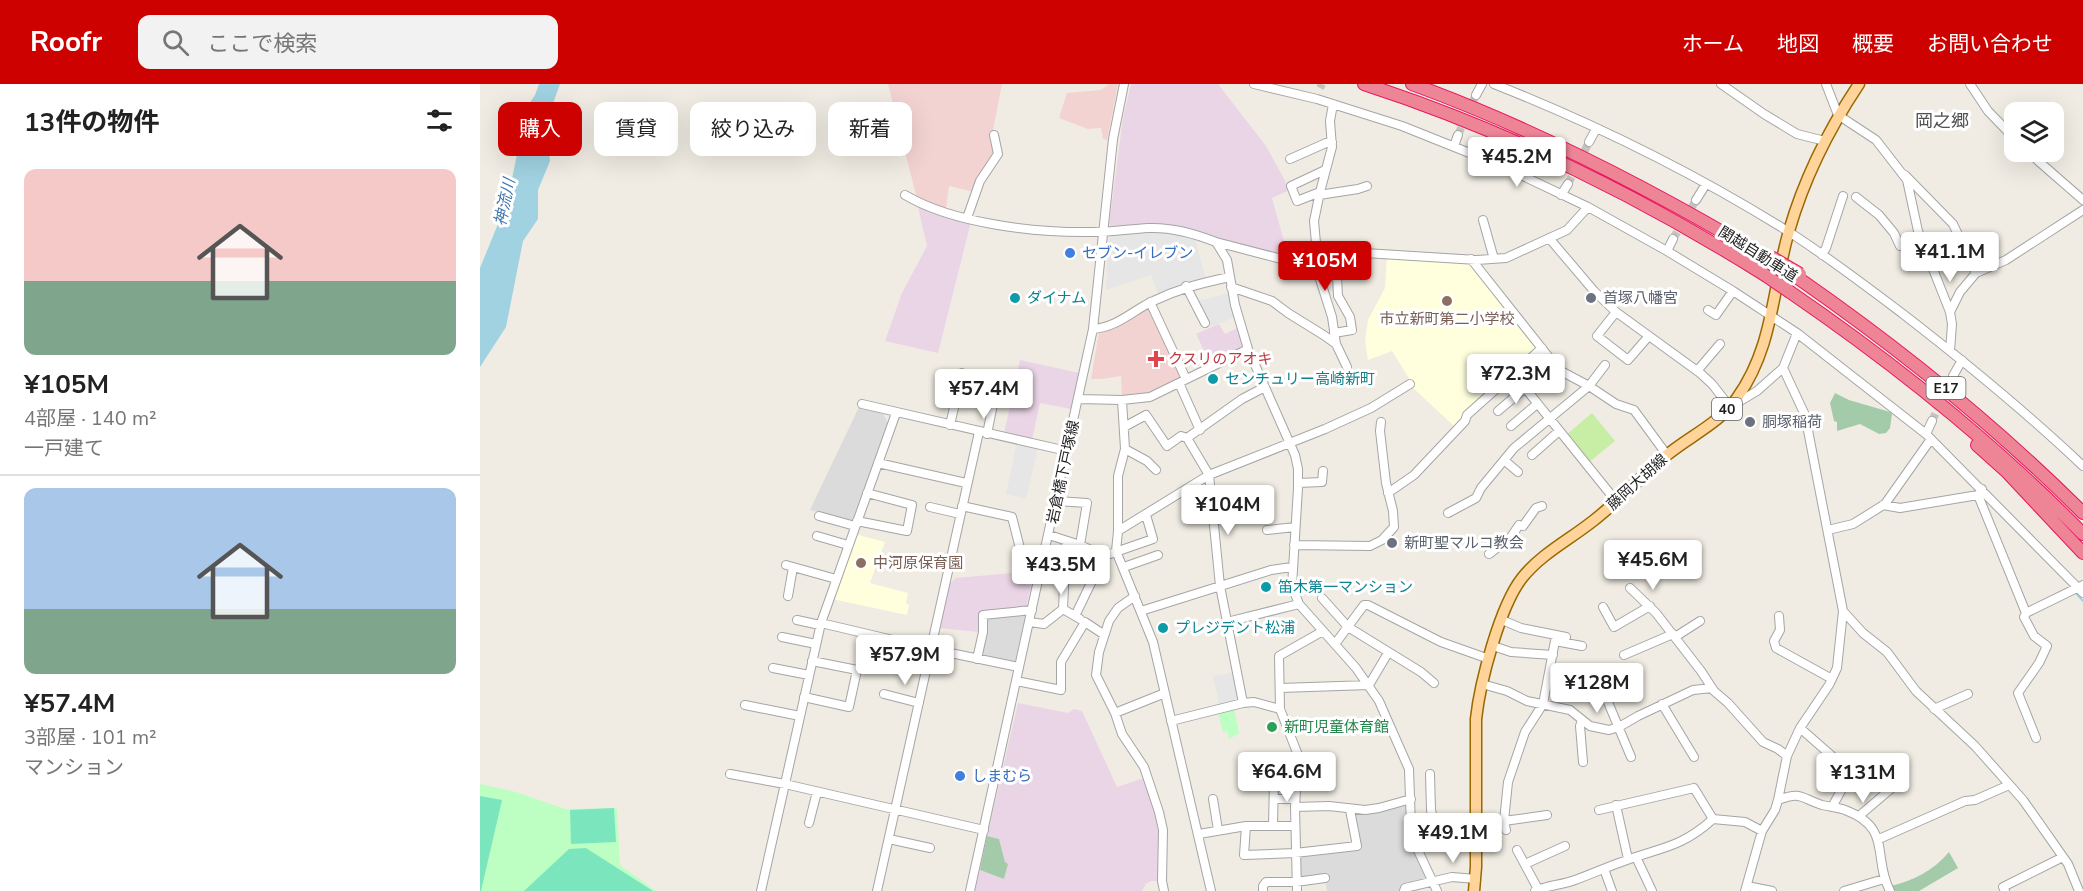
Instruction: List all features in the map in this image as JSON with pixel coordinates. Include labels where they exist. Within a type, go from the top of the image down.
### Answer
[{"type":"highway","name":"関越自動車道","points":[[1364,84],[1473,123],[1591,177],[1698,234],[1765,275],[1918,384],[1985,441],[2083,534]]},
{"type":"highway","name":"関越自動車道","points":[[1412,84],[1471,106],[1551,141],[1653,191],[1771,258],[1880,336],[1970,408],[2083,513]]},
{"type":"highway","points":[[1799,276],[1847,306],[1939,377],[2083,504]]},
{"type":"highway","points":[[1870,348],[2006,471],[2083,554]]},
{"type":"main road","name":"藤岡大胡線","points":[[1474,891],[1476,879],[1476,719],[1489,659],[1516,587],[1530,569],[1616,501],[1667,455],[1730,406],[1754,369],[1772,315],[1788,232],[1825,141],[1858,84]]},
{"type":"street","name":"岩倉橋下戸塚線","points":[[970,891],[1093,329],[1113,139],[1125,84]]},
{"type":"street","points":[[1254,84],[1317,99],[1402,126],[1502,166],[1588,207],[1667,251],[1772,315],[1929,436],[1980,492],[2082,588],[2026,613]]},
{"type":"street","points":[[1476,95],[1482,84]]},
{"type":"street","points":[[1494,84],[1537,101],[1639,149],[1706,184],[1788,232],[1962,360],[2083,466]]},
{"type":"street","points":[[1721,84],[1797,134],[1825,141]]},
{"type":"street","points":[[1826,84],[1838,115],[1876,140],[1907,180],[1921,239],[1950,312],[1952,324],[1950,351]]},
{"type":"street","points":[[1970,84],[1988,111],[2004,128]]},
{"type":"street","points":[[1317,99],[1320,88]]},
{"type":"street","points":[[1333,104],[1330,121],[1332,142],[1314,221],[1316,260],[1322,289],[1332,317],[1336,344],[1347,367]]},
{"type":"street","points":[[1589,142],[1596,129]]},
{"type":"street","points":[[967,218],[980,181],[998,154],[994,135]]},
{"type":"street","points":[[1454,146],[1458,135]]},
{"type":"street","points":[[1290,159],[1332,142]]},
{"type":"street","points":[[2039,162],[2083,200]]},
{"type":"street","points":[[1325,170],[1291,186],[1297,201],[1320,193],[1367,186]]},
{"type":"street","points":[[1900,171],[1915,182],[1953,224],[1976,273]]},
{"type":"street","points":[[1561,195],[1568,184]]},
{"type":"street","points":[[1696,200],[1706,184]]},
{"type":"street","points":[[905,195],[922,206],[967,218],[1024,228],[1103,231],[1166,229],[1297,263],[1369,252],[1471,259],[1506,258],[1567,230],[1588,207]]},
{"type":"street","points":[[1822,255],[1843,196]]},
{"type":"street","points":[[1856,197],[1879,215],[1894,233],[1900,246],[1921,239]]},
{"type":"street","points":[[1950,312],[1960,292],[1976,273],[2006,260],[2083,210]]},
{"type":"street","points":[[1483,220],[1494,259]]},
{"type":"street","points":[[1549,238],[1594,291],[1616,312],[1698,371],[1730,406],[1757,391],[1783,368],[1797,333]]},
{"type":"street","points":[[1667,251],[1673,239]]},
{"type":"street","points":[[1215,242],[1227,260],[1241,332],[1295,455],[1298,483],[1292,586],[1299,604],[1369,685],[1379,701],[1409,769],[1414,844],[1437,891]]},
{"type":"street","points":[[1334,333],[1352,330],[1350,318],[1338,296],[1336,257]]},
{"type":"street","points":[[1471,259],[1559,370],[1616,404],[1634,410],[1667,455]]},
{"type":"street","points":[[1093,329],[1116,324],[1150,302],[1186,286],[1231,282],[1272,301],[1336,344]]},
{"type":"street","points":[[1186,286],[1205,323]]},
{"type":"street","points":[[1708,310],[1716,315],[1733,291]]},
{"type":"street","points":[[1150,302],[1200,430]]},
{"type":"street","points":[[1616,312],[1597,336],[1628,360],[1648,337]]},
{"type":"street","points":[[1698,371],[1720,344]]},
{"type":"street","points":[[1388,493],[1414,475],[1466,421],[1467,415],[1542,348]]},
{"type":"street","points":[[1079,399],[1122,400],[1150,397],[1248,349]]},
{"type":"street","points":[[1953,376],[1962,360]]},
{"type":"street","points":[[1448,513],[1476,498],[1481,488],[1514,448],[1589,386],[1605,365]]},
{"type":"street","points":[[1772,891],[1746,888],[1762,831],[1778,800],[1787,756],[1800,728],[1832,679],[1839,655],[1843,611],[1805,415],[1783,368]]},
{"type":"street","points":[[950,425],[962,373]]},
{"type":"street","points":[[1513,373],[1616,501]]},
{"type":"street","points":[[877,891],[966,483],[997,384]]},
{"type":"street","points":[[1118,531],[1209,475],[1325,429],[1371,408],[1410,384]]},
{"type":"street","points":[[1187,438],[1242,399],[1265,387]]},
{"type":"street","points":[[1498,411],[1524,388]]},
{"type":"street","points":[[1122,400],[1125,449],[1119,476],[1116,551],[1154,642],[1211,891]]},
{"type":"street","points":[[862,404],[1067,451]]},
{"type":"street","points":[[1511,426],[1537,404]]},
{"type":"street","points":[[761,891],[821,624],[896,413]]},
{"type":"street","points":[[1124,427],[1146,415],[1167,446],[1182,436],[1187,438],[1209,475],[1220,586],[1243,703]]},
{"type":"street","points":[[1828,530],[1853,524],[1883,505],[1929,436],[1932,421]]},
{"type":"street","points":[[1294,545],[1370,546],[1382,540],[1394,526],[1380,430],[1381,422]]},
{"type":"street","points":[[1532,454],[1559,431]]},
{"type":"street","points":[[1125,449],[1147,461],[1156,470]]},
{"type":"street","points":[[1504,460],[1518,472]]},
{"type":"street","points":[[878,463],[966,483]]},
{"type":"street","points":[[1298,483],[1322,482],[1323,471]]},
{"type":"street","points":[[1883,505],[1900,508],[1980,492]]},
{"type":"street","points":[[1980,492],[2026,613],[2024,617],[2034,636],[2046,646],[2039,663],[2018,693],[2036,738]]},
{"type":"street","points":[[819,516],[907,531],[912,505],[867,493]]},
{"type":"street","points":[[1057,501],[1087,502],[1080,545]]},
{"type":"street","points":[[1489,554],[1511,537],[1536,508],[1542,506]]},
{"type":"street","points":[[930,507],[1012,517],[1024,564],[1042,563]]},
{"type":"street","points":[[1075,616],[1104,556],[1152,539],[1146,515]]},
{"type":"street","points":[[1267,530],[1295,527]]},
{"type":"street","points":[[1049,535],[1104,556]]},
{"type":"street","points":[[817,536],[848,545]]},
{"type":"street","points":[[1029,622],[1044,624],[1063,609],[1066,541]]},
{"type":"street","points":[[1124,567],[1158,555]]},
{"type":"street","points":[[788,596],[789,566],[836,579]]},
{"type":"street","points":[[1141,611],[1271,570],[1292,567]]},
{"type":"street","points":[[1630,588],[1650,606],[1674,635],[1712,688],[1763,742],[1787,756]]},
{"type":"street","points":[[1135,596],[1118,608],[1103,634],[1096,675],[1115,713],[1122,734],[1144,767],[1160,812],[1163,830],[1162,881],[1164,891]]},
{"type":"street","points":[[1322,598],[1348,627],[1421,672],[1434,683]]},
{"type":"street","points":[[1227,622],[1299,604]]},
{"type":"street","points":[[1335,644],[1364,605],[1368,605],[1441,642],[1489,659]]},
{"type":"street","points":[[1603,607],[1614,627],[1650,606]]},
{"type":"street","points":[[1063,609],[1103,634]]},
{"type":"street","points":[[977,658],[983,632],[982,615],[1032,610]]},
{"type":"street","points":[[1843,611],[1863,633],[1887,652],[1916,691],[1975,746],[2023,800],[2063,857],[2079,891]]},
{"type":"street","points":[[1779,616],[1780,630],[1774,641],[1776,648],[1832,679]]},
{"type":"street","points":[[797,620],[1019,667]]},
{"type":"street","points":[[1502,620],[1521,628],[1566,637]]},
{"type":"street","points":[[1624,655],[1674,635],[1700,621]]},
{"type":"street","points":[[1016,681],[1060,690],[1061,662],[1085,622]]},
{"type":"street","points":[[1296,886],[1295,803],[1298,755],[1280,709],[1279,656],[1323,631]]},
{"type":"street","points":[[782,637],[816,644]]},
{"type":"street","points":[[1505,826],[1508,782],[1525,732],[1543,704],[1555,641],[1582,646]]},
{"type":"street","points":[[1493,646],[1511,652],[1553,655]]},
{"type":"street","points":[[1369,685],[1388,653]]},
{"type":"street","points":[[804,697],[849,707],[857,670],[812,661]]},
{"type":"street","points":[[773,668],[809,675]]},
{"type":"street","points":[[1597,676],[1631,757]]},
{"type":"street","points":[[1482,684],[1507,691],[1527,701],[1570,710],[1590,726],[1609,730],[1694,690],[1712,688]]},
{"type":"street","points":[[1280,688],[1369,685]]},
{"type":"street","points":[[1115,713],[1165,693]]},
{"type":"street","points":[[884,694],[919,703]]},
{"type":"street","points":[[1934,710],[1968,694]]},
{"type":"street","points":[[1171,721],[1243,703],[1254,702],[1280,709]]},
{"type":"street","points":[[1662,704],[1694,757]]},
{"type":"street","points":[[745,705],[800,716]]},
{"type":"street","points":[[1582,720],[1580,726],[1583,762]]},
{"type":"street","points":[[1800,728],[1849,771],[1849,776],[1832,807]]},
{"type":"street","points":[[730,774],[785,784],[984,830]]},
{"type":"street","points":[[1411,826],[1427,826],[1434,823],[1431,810],[1430,774]]},
{"type":"street","points":[[1273,826],[1274,780]]},
{"type":"street","points":[[1879,839],[1965,801],[1975,800],[2009,785]]},
{"type":"street","points":[[1859,816],[1893,787]]},
{"type":"street","points":[[1599,810],[1694,788],[1713,819]]},
{"type":"street","points":[[809,823],[817,792]]},
{"type":"street","points":[[1778,800],[1792,794],[1823,805],[1844,809],[1859,816],[1876,831],[1884,879],[1890,891]]},
{"type":"street","points":[[1213,799],[1218,830]]},
{"type":"street","points":[[1274,799],[1350,810],[1379,808],[1411,799]]},
{"type":"street","points":[[1616,805],[1632,858],[1652,891]]},
{"type":"street","points":[[1246,826],[1244,855],[1295,853],[1357,846],[1350,810]]},
{"type":"street","points":[[1476,823],[1505,826],[1547,815]]},
{"type":"street","points":[[1517,850],[1537,890],[1557,888],[1632,858],[1684,841],[1713,819],[1745,822],[1762,831]]},
{"type":"street","points":[[1198,834],[1246,826],[1295,826]]},
{"type":"street","points":[[889,839],[930,848]]},
{"type":"street","points":[[1525,864],[1565,846]]},
{"type":"street","points":[[2005,891],[2003,887],[2063,857]]},
{"type":"street","points":[[1604,869],[1612,891]]},
{"type":"street","points":[[1404,891],[1405,888],[1458,876],[1476,879]]},
{"type":"street","points":[[1263,891],[1266,882],[1296,886],[1325,878]]},
{"type":"street","points":[[1844,891],[1884,879]]},
{"type":"shaded area","points":[[888,84],[1002,84],[992,135],[996,153],[974,192],[949,186],[946,209],[917,199],[906,156],[912,156],[912,102],[893,102]]},
{"type":"shaded area","points":[[1109,84],[1118,84],[1107,140],[1103,139],[1101,128],[1088,129],[1059,118],[1067,93],[1101,90]]},
{"type":"shaded area","points":[[1131,84],[1218,84],[1266,146],[1290,190],[1272,198],[1289,259],[1218,240],[1113,228],[1109,224],[1123,118]]},
{"type":"shaded area","points":[[918,207],[971,222],[938,353],[885,341],[902,293],[927,246]]},
{"type":"shaded area","points":[[1143,231],[1173,233],[1195,239],[1206,279],[1159,295],[1151,275],[1106,290],[1108,240],[1113,234]]},
{"type":"shaded area","points":[[1387,255],[1471,261],[1536,346],[1535,351],[1464,414],[1455,427],[1411,386],[1410,380],[1392,351],[1368,360],[1365,341],[1368,320],[1385,288]]},
{"type":"shaded area","points":[[1229,293],[1235,317],[1211,327],[1197,301]]},
{"type":"shaded area","points":[[1146,306],[1149,307],[1184,378],[1151,394],[1122,397],[1121,376],[1091,379],[1099,332],[1121,325]]},
{"type":"shaded area","points":[[1219,324],[1225,334],[1237,328],[1244,347],[1211,365],[1196,334]]},
{"type":"shaded area","points":[[1020,360],[1079,373],[1071,409],[1040,403],[1032,440],[1004,434]]},
{"type":"shaded area","points":[[1835,393],[1849,400],[1890,412],[1892,414],[1890,428],[1886,433],[1879,434],[1860,424],[1837,431],[1837,422],[1834,421],[1830,403]]},
{"type":"shaded area","points":[[859,407],[883,414],[888,423],[853,522],[810,510]]},
{"type":"shaded area","points":[[1017,442],[1038,448],[1026,499],[1006,494]]},
{"type":"shaded area","name":"中河原保育園","points":[[855,534],[885,542],[870,583],[908,593],[907,615],[832,599]]},
{"type":"shaded area","points":[[1023,572],[1026,585],[1031,585],[1026,608],[982,613],[980,632],[937,628],[947,586],[956,578]]},
{"type":"shaded area","points":[[1027,610],[1014,666],[977,659],[983,615]]},
{"type":"shaded area","points":[[1235,672],[1241,700],[1220,707],[1213,676]]},
{"type":"shaded area","points":[[1018,703],[1068,713],[1074,709],[1082,711],[1117,787],[1144,778],[1161,831],[1161,881],[1151,881],[1142,891],[975,891],[980,870],[1004,879],[1008,864],[1005,862],[999,839],[987,836]]},
{"type":"shaded area","points":[[1404,804],[1407,807],[1413,848],[1427,879],[1403,885],[1401,891],[1327,891],[1325,876],[1298,879],[1297,854],[1358,847],[1355,812]]},
{"type":"shaded area","points":[[987,836],[999,839],[1005,862],[1008,864],[1004,879],[980,870]]},
{"type":"shaded area","points":[[1949,852],[1958,868],[1919,891],[1892,891],[1890,886],[1922,874],[1936,865]]},
{"type":"green space","points":[[1592,413],[1615,441],[1588,463],[1566,435]]},
{"type":"green space","points":[[1234,709],[1239,733],[1229,739],[1227,731],[1223,732],[1218,713]]},
{"type":"green space","points":[[480,784],[516,792],[565,809],[617,809],[620,865],[656,891],[480,891]]},
{"type":"green space","points":[[480,796],[502,800],[481,891],[480,891]]},
{"type":"green space","points":[[614,808],[616,842],[571,844],[570,810]]},
{"type":"green space","points":[[586,848],[653,891],[524,891],[569,849]]},
{"type":"water","points":[[539,84],[560,84],[554,102],[530,102]]},
{"type":"water","points":[[517,156],[549,156],[550,161],[538,190],[538,219],[523,241],[506,327],[480,367],[480,268],[507,202]]},
{"type":"waterway","points":[[2075,592],[2083,601]]},
{"type":"tunnel","points":[[1320,88],[1322,84]]},
{"type":"tunnel","points":[[1458,135],[1476,95]]},
{"type":"tunnel","points":[[1568,184],[1589,142]]},
{"type":"tunnel","points":[[1673,239],[1696,200]]},
{"type":"tunnel","points":[[1932,421],[1953,376]]},
{"type":"place","name":"セブン-イレブン","points":[[1070,253]]},
{"type":"place","name":"ダイナム","points":[[1015,298]]},
{"type":"place","name":"首塚八幡宮","points":[[1591,298]]},
{"type":"place","name":"市立新町第二小学校","points":[[1447,301]]},
{"type":"place","name":"クスリのアオキ","points":[[1156,359]]},
{"type":"place","name":"センチュリー高崎新町","points":[[1213,379]]},
{"type":"place","name":"胴塚稲荷","points":[[1750,422]]},
{"type":"place","name":"新町聖マルコ教会","points":[[1392,543]]},
{"type":"place","name":"中河原保育園","points":[[861,563]]},
{"type":"place","name":"笛木第一マンション","points":[[1266,587]]},
{"type":"place","name":"プレジデント松浦","points":[[1163,628]]},
{"type":"place","name":"新町児童体育館","points":[[1272,727]]},
{"type":"place","name":"しまむら","points":[[960,776]]},
{"type":"district","name":"岡之郷","points":[[1942,121]]},
{"type":"water label","name":"神流川","points":[[504,202]]}]
